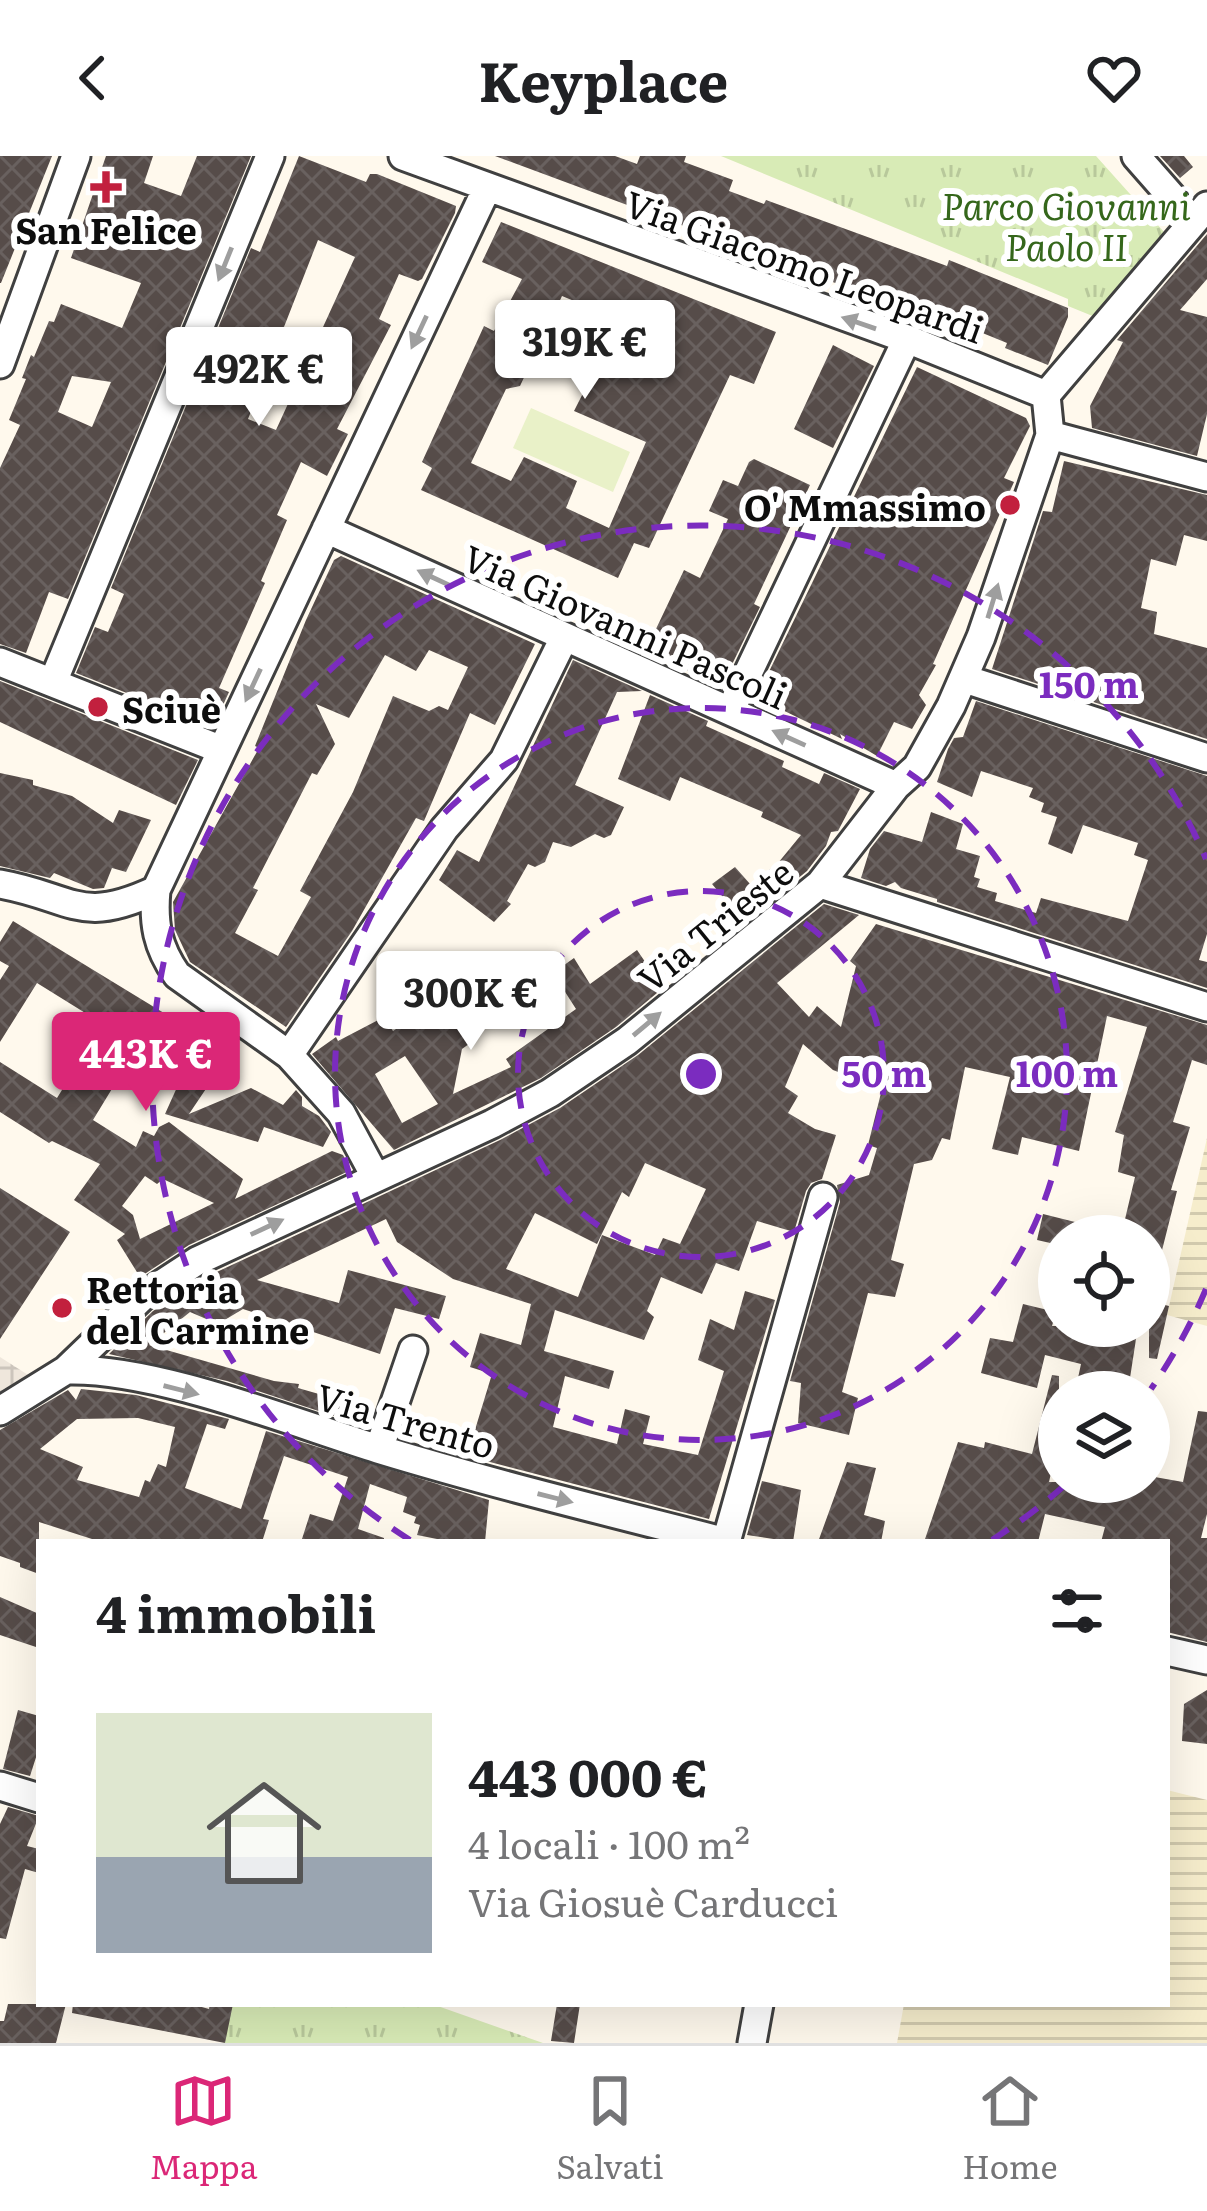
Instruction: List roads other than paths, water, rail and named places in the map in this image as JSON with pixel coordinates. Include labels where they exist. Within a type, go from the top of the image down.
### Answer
[{"type":"street","points":[[0,364],[76,156]]},
{"type":"street","points":[[52,682],[270,156]]},
{"type":"street","name":"Via Giacomo Leopardi","points":[[403,156],[907,339],[1046,395]]},
{"type":"street","points":[[1046,395],[1200,213],[1136,156]]},
{"type":"street","points":[[376,1176],[341,1113],[289,1055],[177,975],[164,956],[153,923],[156,890],[487,188]]},
{"type":"street","points":[[730,711],[907,339]]},
{"type":"street","name":"Via Trieste","points":[[0,1411],[66,1370],[153,1288],[197,1261],[550,1093],[628,1041],[820,884],[896,786],[917,767],[965,679],[1050,435],[1046,395]]},
{"type":"street","points":[[1050,435],[1207,477]]},
{"type":"street","name":"Via Giovanni Pascoli","points":[[326,529],[896,786]]},
{"type":"street","points":[[289,1055],[444,829],[504,760],[564,638]]},
{"type":"street","points":[[0,662],[222,750]]},
{"type":"street","points":[[965,679],[1207,758]]},
{"type":"street","points":[[0,884],[91,910],[124,905],[156,890]]},
{"type":"street","points":[[820,884],[1207,1007]]},
{"type":"street","points":[[727,1539],[824,1197]]},
{"type":"street","points":[[379,1449],[412,1349]]},
{"type":"street","name":"Via Trento","points":[[66,1370],[93,1369],[194,1393],[379,1449],[715,1539]]},
{"type":"street","points":[[1170,1652],[1207,1660]]},
{"type":"street","points":[[0,1786],[36,1797]]},
{"type":"street","points":[[747,2036],[758,2007]]},
{"type":"place","name":"San Felice","points":[[106,187]]},
{"type":"place","name":"O' Mmassimo","points":[[1010,505]]},
{"type":"place","name":"Sciuè","points":[[98,707]]},
{"type":"place","name":"Rettoria del Carmine","points":[[62,1308]]},
{"type":"park label","name":"Parco Giovanni Paolo II","points":[[1066,224]]}]
